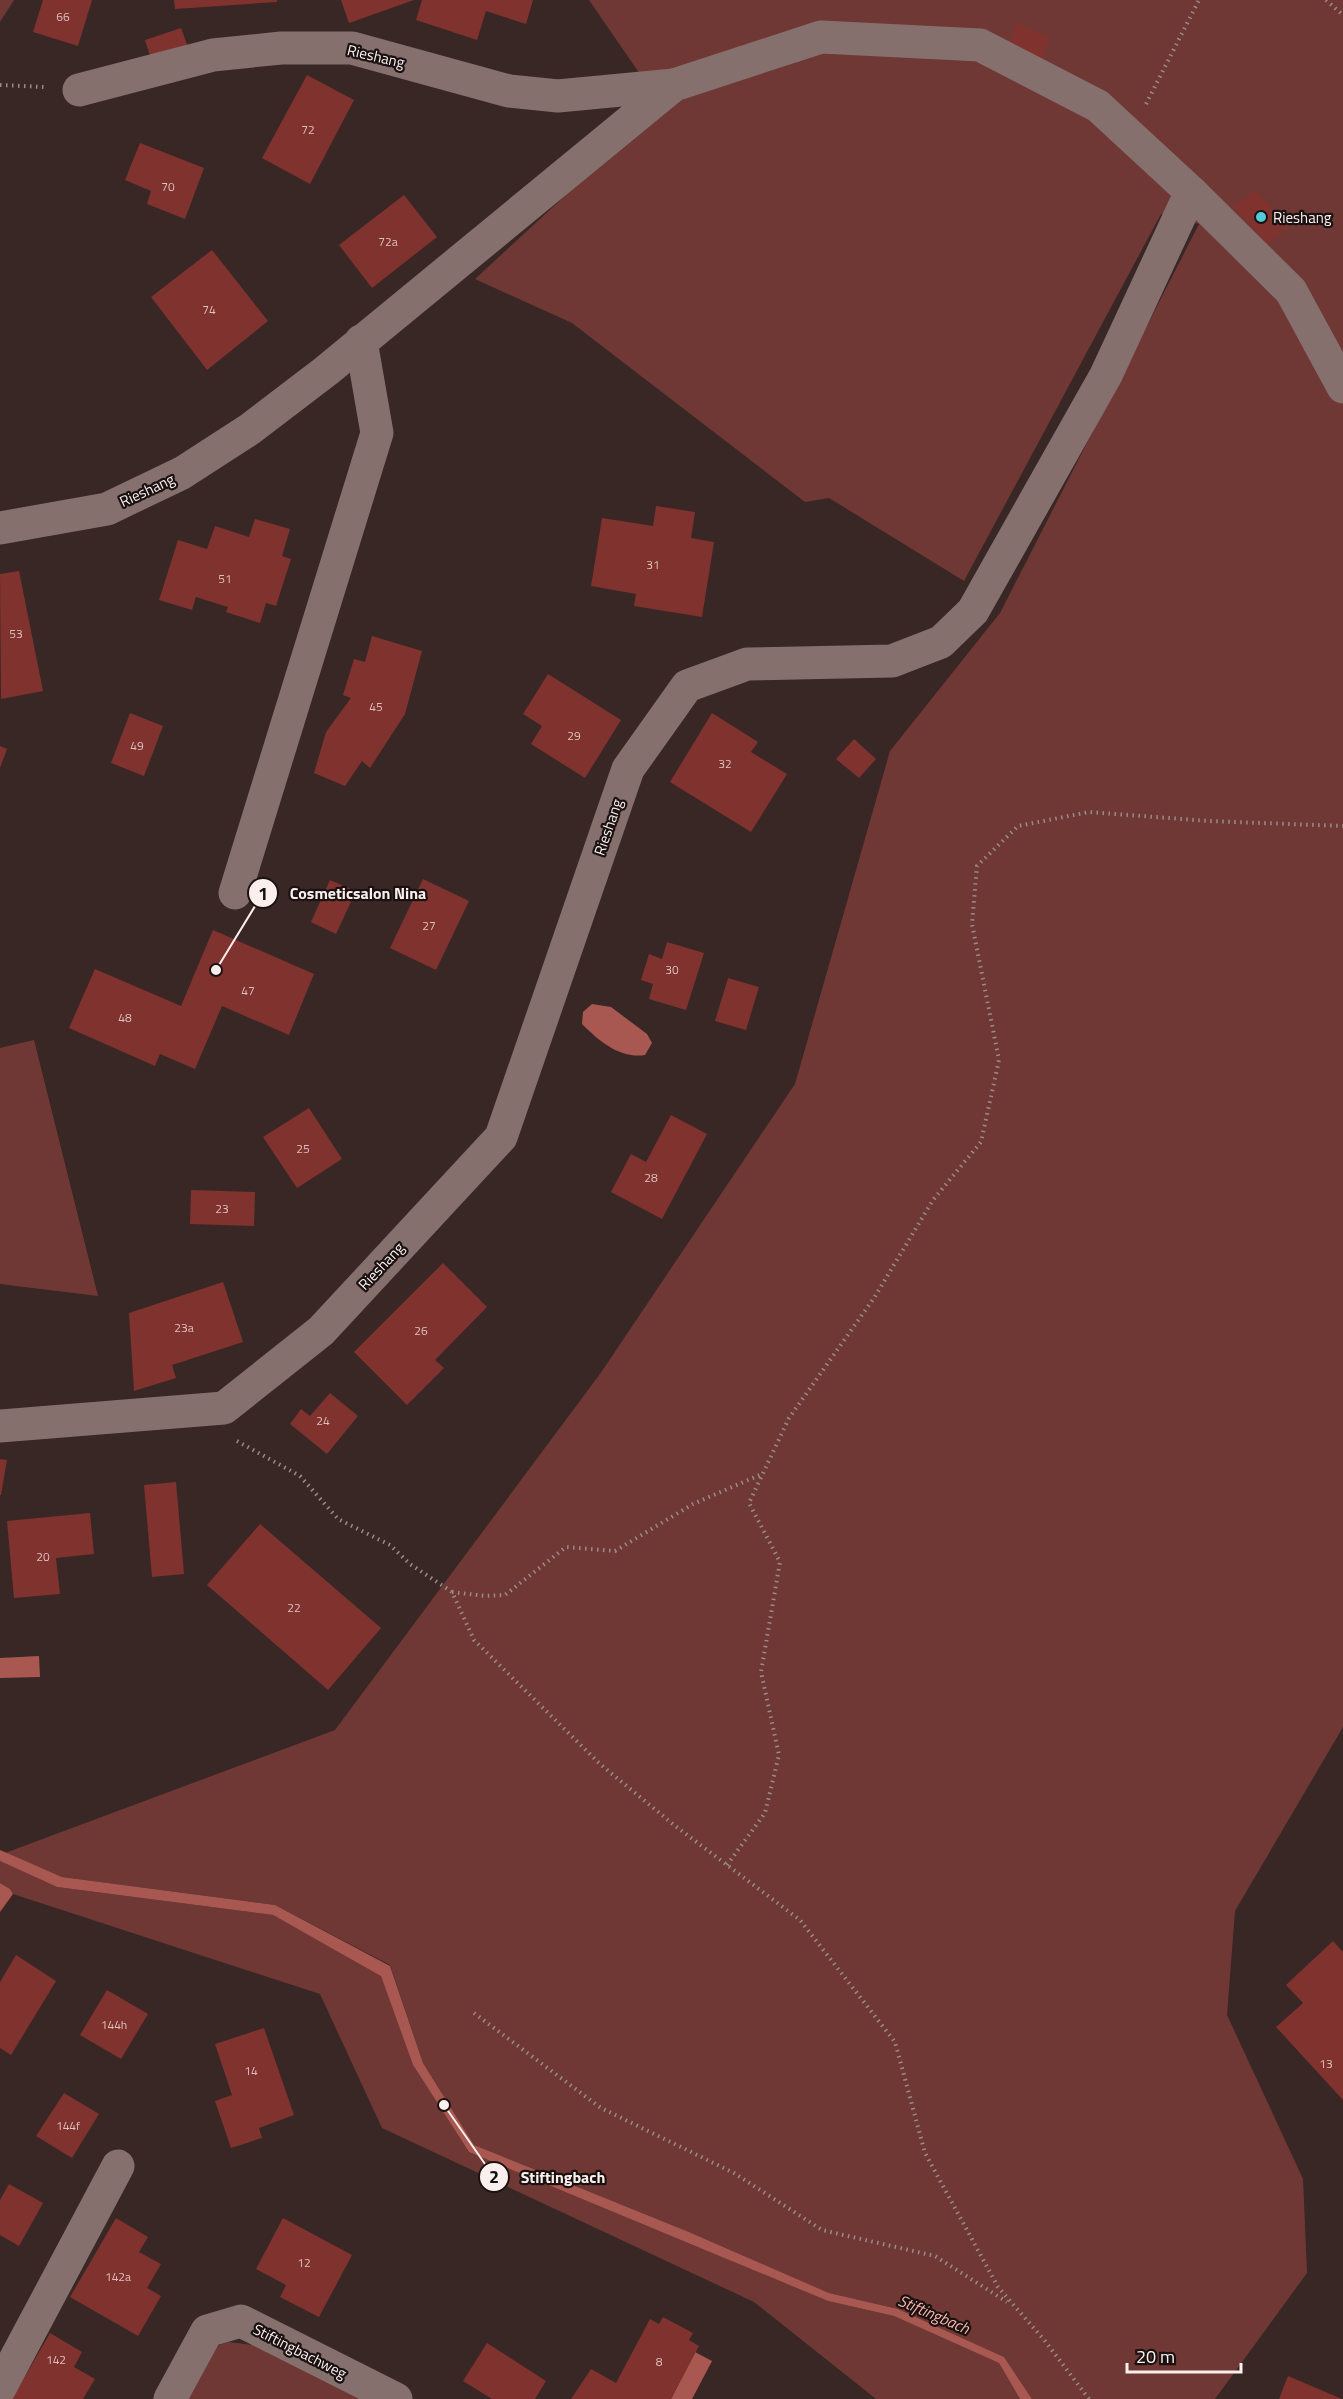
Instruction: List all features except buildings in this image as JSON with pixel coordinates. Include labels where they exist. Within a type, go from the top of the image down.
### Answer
[{"type":"street","name":"Rieshang","points":[[79,90],[213,55],[281,48],[352,48],[509,91],[558,96],[674,85],[821,37],[980,45],[1098,106],[1191,192],[1292,291],[1343,387]]},
{"type":"street","name":"Rieshang","points":[[0,528],[107,509],[182,473],[250,429],[326,371],[674,85]]},
{"type":"street","name":"Rieshang","points":[[0,1426],[225,1408],[321,1331],[501,1137],[628,769],[687,686],[747,664],[892,661],[941,642],[973,611],[1106,375],[1191,192]]},
{"type":"street","points":[[234,894],[377,432],[361,341]]},
{"type":"street","points":[[0,2388],[118,2166]]},
{"type":"street","name":"Stiftingbachweg","points":[[170,2399],[207,2331],[241,2321],[396,2399]]},
{"type":"path","points":[[1130,135],[1199,0]]},
{"type":"path","points":[[1326,0],[1343,15]]},
{"type":"path","points":[[0,84],[79,90]]},
{"type":"path","points":[[727,1865],[765,1813],[779,1755],[761,1672],[780,1562],[749,1503],[789,1418],[874,1298],[933,1200],[981,1142],[999,1060],[972,924],[977,866],[1018,826],[1089,812],[1208,821],[1343,826]]},
{"type":"path","points":[[193,1411],[241,1443],[300,1476],[338,1519],[390,1545],[410,1564],[452,1592],[485,1596],[505,1595],[566,1546],[615,1551],[693,1504],[763,1474]]},
{"type":"path","points":[[452,1592],[474,1640],[600,1764],[674,1825],[800,1920],[895,2042],[925,2153],[998,2287],[1045,2341],[1089,2399]]},
{"type":"path","points":[[474,2013],[601,2108],[734,2173],[822,2230],[935,2256],[1011,2304]]},
{"type":"shaded area","points":[[0,0],[14,0],[0,22]]},
{"type":"shaded area","points":[[589,0],[1343,0],[1343,1727],[1235,1911],[1227,2015],[1303,2179],[1307,2273],[1215,2399],[1032,2399],[1004,2357],[898,2309],[829,2293],[689,2232],[474,2145],[423,2063],[390,1965],[275,1905],[62,1877],[5,1853],[335,1730],[600,1374],[795,1084],[890,751],[1000,613],[1199,224],[1161,214],[964,581],[829,498],[805,502],[572,323],[475,279],[565,196],[655,96]]},
{"type":"shaded area","points":[[592,1004],[611,1007],[647,1034],[652,1043],[645,1055],[627,1054],[610,1047],[582,1024],[583,1012]]},
{"type":"shaded area","points":[[34,1040],[98,1296],[0,1284],[0,1048]]},
{"type":"shaded area","points":[[39,1656],[40,1677],[0,1678],[0,1658]]},
{"type":"shaded area","name":"Stiftingbach","points":[[0,1850],[62,1877],[275,1905],[390,1966],[423,2063],[474,2145],[689,2232],[829,2293],[898,2309],[1004,2357],[1032,2399],[1020,2399],[999,2363],[894,2316],[828,2301],[469,2152],[413,2065],[381,1976],[273,1915],[57,1887],[0,1861]]},
{"type":"shaded area","points":[[0,1861],[57,1887],[273,1915],[381,1975],[413,2065],[469,2152],[828,2301],[894,2316],[999,2363],[1020,2399],[876,2399],[754,2302],[382,2128],[320,1994],[13,1894],[10,1889],[0,1883]]},
{"type":"shaded area","points":[[0,1883],[10,1889],[13,1894],[0,1912]]},
{"type":"shaded area","points":[[228,2342],[253,2345],[361,2399],[180,2399],[208,2349]]},
{"type":"shaded area","points":[[695,2352],[712,2361],[692,2399],[671,2399]]},
{"type":"place","name":"Rieshang","points":[[1261,217]]},
{"type":"place","name":"Cosmeticsalon Nina","points":[[216,970]]},
{"type":"place","name":"Stiftingbach","points":[[444,2105]]}]
